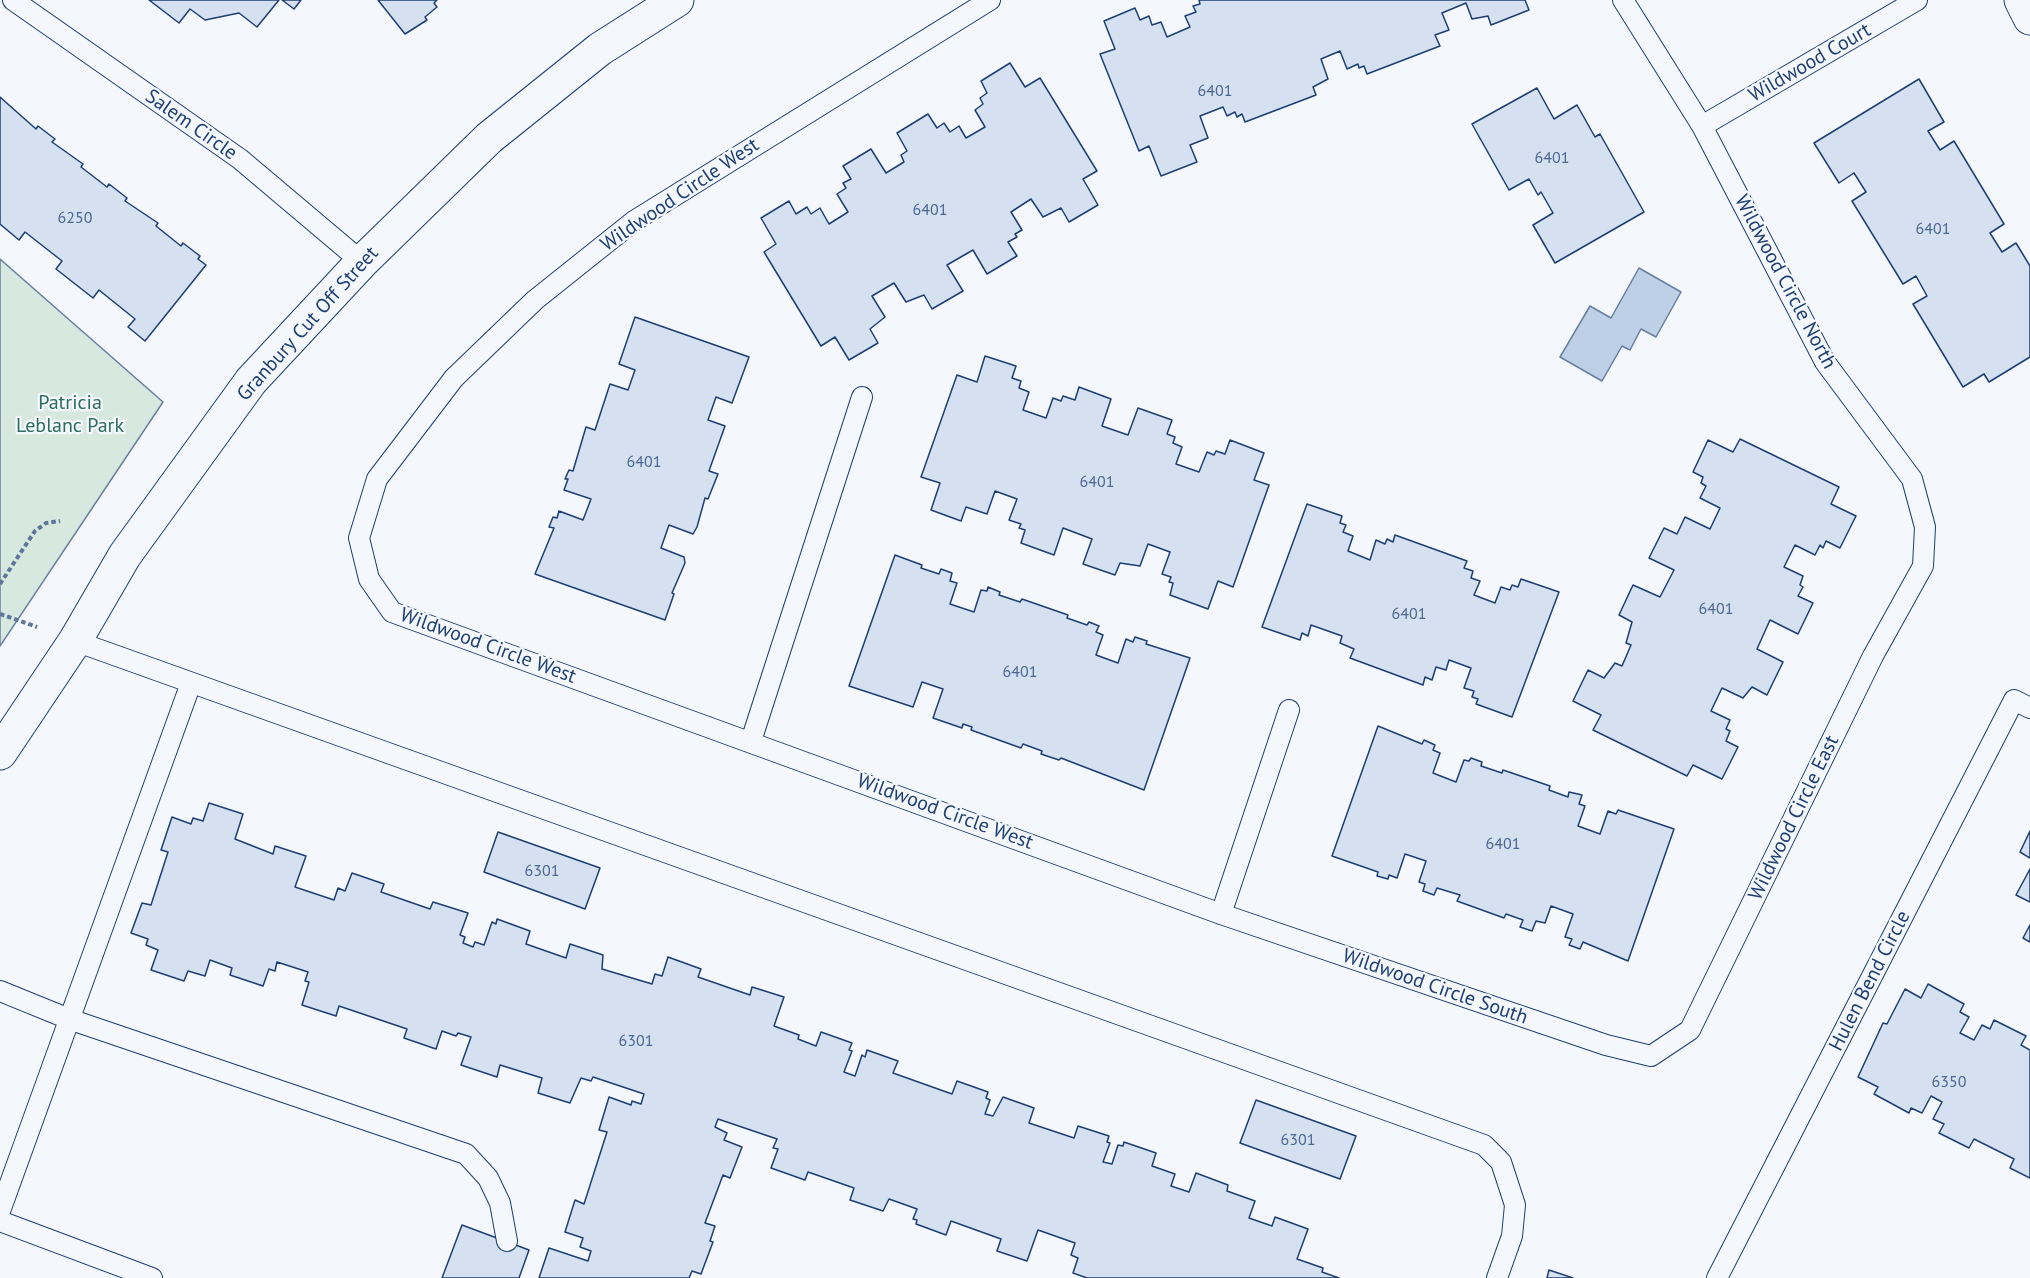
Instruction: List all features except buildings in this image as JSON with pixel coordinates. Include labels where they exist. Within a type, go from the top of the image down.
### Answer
[{"type":"street","name":"Granbury Cut Off Street","points":[[0,753],[75,640],[125,555],[251,381],[362,262],[489,138],[600,49],[677,0]]},
{"type":"street","points":[[2021,0],[2030,18]]},
{"type":"lane","name":"Salem Circle","points":[[13,0],[240,159],[362,262]]},
{"type":"lane","name":"Wildwood Circle West","points":[[990,0],[634,221],[535,300],[454,378],[377,478],[359,538],[369,579],[392,612],[1221,914]]},
{"type":"lane","name":"Wildwood Circle North","points":[[1623,0],[1702,126],[1825,363],[1912,479],[1925,526],[1923,566]]},
{"type":"lane","name":"Wildwood Court","points":[[1702,126],[1917,0]]},
{"type":"lane","points":[[751,741],[862,397]]},
{"type":"lane","name":"Wildwood Circle East","points":[[1652,1056],[1690,1030],[1873,656],[1923,566]]},
{"type":"lane","points":[[75,640],[1484,1144],[1501,1162],[1515,1205],[1512,1236],[1497,1278]]},
{"type":"lane","points":[[0,1211],[191,683]]},
{"type":"lane","name":"Hulen Bend Circle","points":[[1717,1278],[2014,700],[2030,708]]},
{"type":"lane","points":[[1221,914],[1289,710]]},
{"type":"lane","name":"Wildwood Circle South","points":[[1221,914],[1595,1041],[1652,1056]]},
{"type":"lane","points":[[0,992],[69,1018],[466,1154],[489,1178],[500,1203],[507,1241]]},
{"type":"lane","points":[[0,1221],[152,1278]]},
{"type":"path","points":[[0,584],[35,531],[46,523],[60,521]]},
{"type":"green space","name":"Patricia Leblanc Park","points":[[0,259],[163,402],[0,646]]},
{"type":"water","points":[[1639,268],[1681,292],[1656,337],[1641,329],[1630,350],[1622,346],[1602,381],[1560,357],[1590,306],[1611,318]]}]
